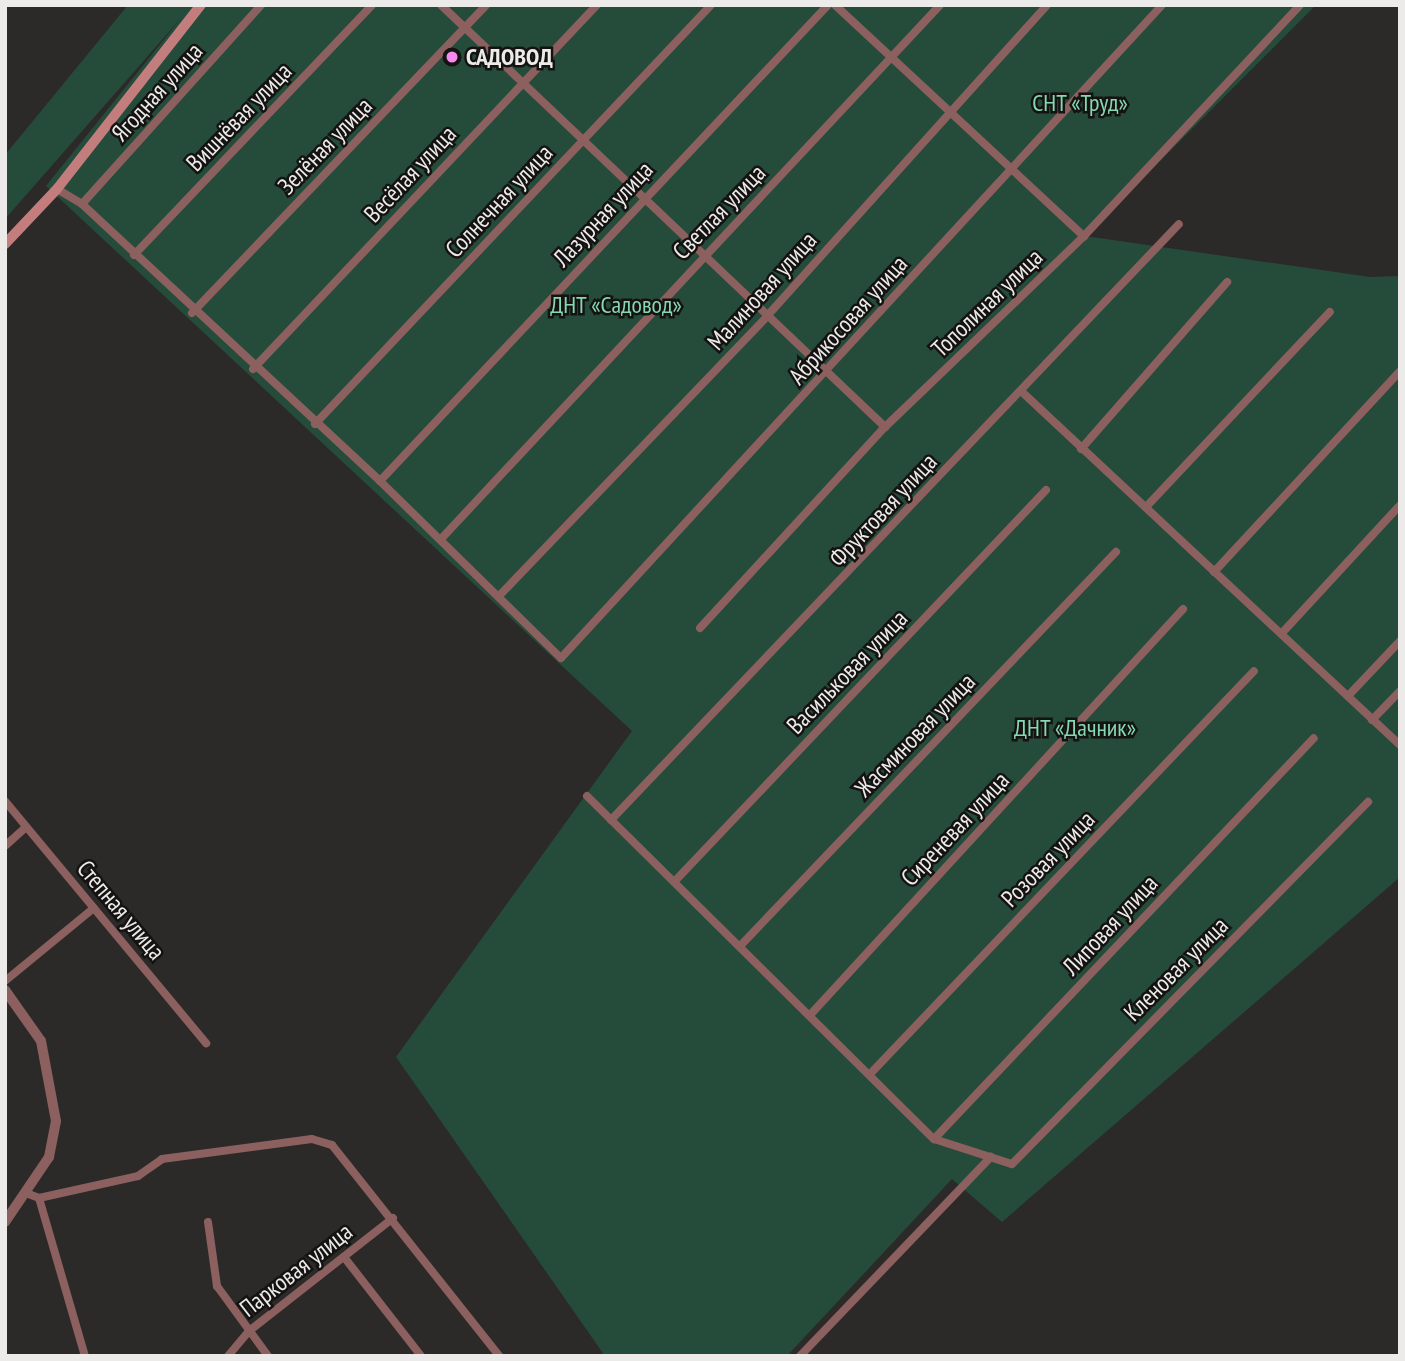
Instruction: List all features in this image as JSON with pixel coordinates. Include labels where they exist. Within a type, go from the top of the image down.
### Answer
[{"type":"main road","points":[[5,244],[57,189],[201,5]]},
{"type":"street","name":"Ягодная улица","points":[[82,204],[261,5]]},
{"type":"street","name":"Вишнёвая улица","points":[[134,255],[372,5]]},
{"type":"street","points":[[441,5],[885,427]]},
{"type":"street","name":"Зелёная улица","points":[[192,313],[486,5]]},
{"type":"street","name":"Весёлая улица","points":[[253,369],[597,5]]},
{"type":"street","name":"Солнечная улица","points":[[315,425],[711,5]]},
{"type":"street","name":"Лазурная улица","points":[[380,481],[828,5]]},
{"type":"street","points":[[835,5],[1084,236]]},
{"type":"street","name":"Светлая улица","points":[[441,539],[940,5]]},
{"type":"street","name":"Малиновая улица","points":[[499,596],[768,315],[949,110],[1047,5]]},
{"type":"street","name":"Абрикосовая улица","points":[[499,596],[561,658],[829,371],[1009,169],[1162,5]]},
{"type":"street","name":"Тополиная улица","points":[[699,628],[885,427],[1084,236],[1300,5]]},
{"type":"street","points":[[57,189],[82,204],[192,313],[380,481],[499,596]]},
{"type":"street","name":"Фруктовая улица","points":[[611,820],[1179,224]]},
{"type":"street","points":[[1081,449],[1227,282]]},
{"type":"street","points":[[1146,508],[1330,312]]},
{"type":"street","points":[[1214,572],[1400,371]]},
{"type":"street","points":[[1021,391],[1400,745]]},
{"type":"street","name":"Васильковая улица","points":[[675,880],[1046,490]]},
{"type":"street","points":[[1282,633],[1400,505]]},
{"type":"street","name":"Жасминовая улица","points":[[741,944],[1116,552]]},
{"type":"street","name":"Сиреневая улица","points":[[811,1014],[1183,609]]},
{"type":"street","points":[[1348,696],[1400,641]]},
{"type":"street","name":"Розовая улица","points":[[871,1073],[1254,671]]},
{"type":"street","points":[[1372,720],[1400,691]]},
{"type":"street","name":"Липовая улица","points":[[934,1139],[1314,738]]},
{"type":"street","points":[[587,796],[741,944],[934,1139],[991,1157],[800,1356]]},
{"type":"street","name":"Степная улица","points":[[5,801],[206,1043]]},
{"type":"street","name":"Кленовая улица","points":[[991,1157],[1012,1164],[1368,802]]},
{"type":"street","points":[[5,846],[26,827]]},
{"type":"street","points":[[5,981],[94,908]]},
{"type":"street","points":[[5,990],[41,1041],[56,1121],[49,1157],[5,1222]]},
{"type":"street","points":[[26,1193],[39,1198],[138,1176],[162,1159],[312,1139],[332,1145],[393,1218],[494,1354]]},
{"type":"street","points":[[39,1198],[85,1356]]},
{"type":"street","name":"Парковая улица","points":[[228,1356],[249,1331],[393,1218]]},
{"type":"street","points":[[208,1222],[217,1286],[268,1356]]},
{"type":"street","points":[[344,1257],[421,1356]]},
{"type":"green space","points":[[128,5],[1316,5],[1085,236],[1370,277],[1400,276],[1400,877],[1002,1222],[952,1179],[787,1356],[605,1356],[396,1057],[632,731],[46,186],[182,17],[5,219],[5,155]]},
{"type":"place","name":"САДОВОД","points":[[452,57]]},
{"type":"park label","name":"СНТ «Труд»","points":[[1080,103]]},
{"type":"park label","name":"ДНТ «Садовод»","points":[[616,305]]},
{"type":"park label","name":"ДНТ «Дачник»","points":[[1075,728]]}]
